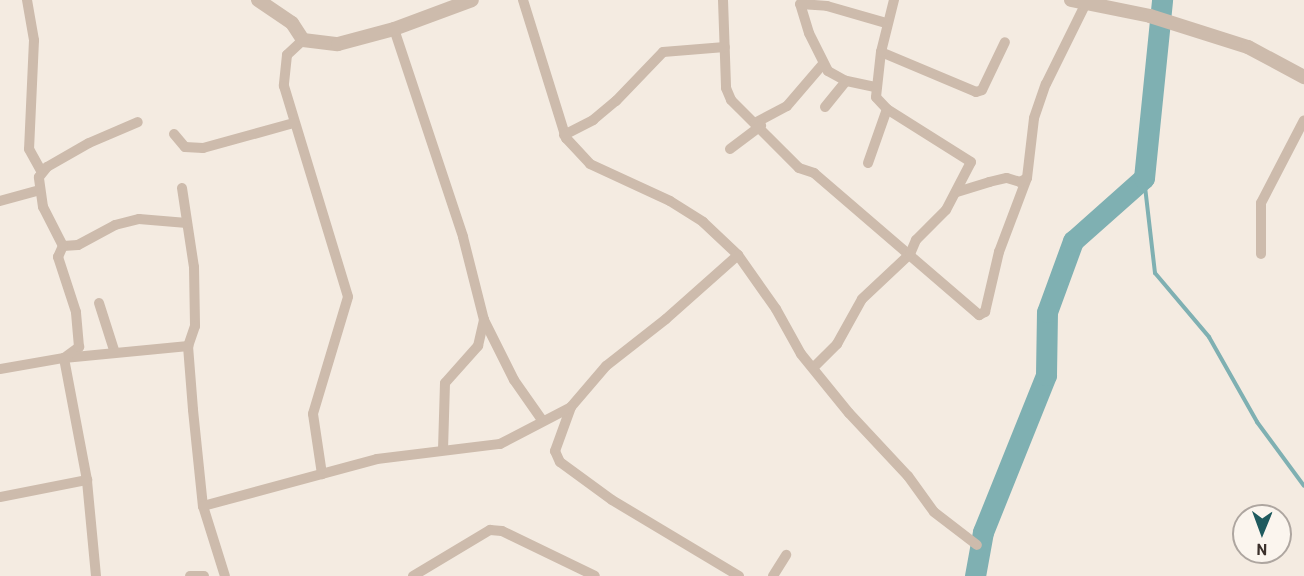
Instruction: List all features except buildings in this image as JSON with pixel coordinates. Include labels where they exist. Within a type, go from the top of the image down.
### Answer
[{"type":"street","points":[[27,0],[34,40],[29,149],[42,172],[40,190],[43,207],[63,246]]},
{"type":"street","points":[[258,0],[288,20],[303,40]]},
{"type":"street","points":[[322,474],[313,414],[348,297],[294,123],[284,86],[284,66],[294,45],[303,40],[338,44],[394,29],[472,0]]},
{"type":"street","points":[[523,0],[564,135],[590,164],[670,201],[703,222],[738,255],[776,309],[801,354],[814,367],[849,413],[908,476],[934,512],[977,545]]},
{"type":"street","points":[[723,0],[726,88],[731,100],[799,168],[814,173],[910,254],[972,312],[985,312],[999,252],[1027,178],[1034,118],[1046,84],[1086,3]]},
{"type":"street","points":[[814,367],[837,344],[862,299],[910,254],[916,240],[946,210],[967,175],[969,158],[887,109],[876,97],[875,87],[886,23],[894,0]]},
{"type":"street","points":[[1071,0],[1150,16],[1248,46],[1304,77]]},
{"type":"street","points":[[875,87],[846,81],[823,64],[800,4],[827,6],[886,23]]},
{"type":"street","points":[[394,29],[463,237],[484,320],[514,380],[542,420]]},
{"type":"street","points":[[881,52],[976,92],[982,90],[1005,42]]},
{"type":"street","points":[[564,135],[593,120],[616,101],[633,79],[663,52],[725,47]]},
{"type":"street","points":[[730,149],[758,125],[787,106],[823,64]]},
{"type":"street","points":[[825,107],[846,81]]},
{"type":"street","points":[[868,163],[887,109]]},
{"type":"street","points":[[1261,254],[1261,203],[1304,120]]},
{"type":"street","points":[[42,172],[88,143],[138,122]]},
{"type":"street","points":[[174,134],[185,147],[203,148],[294,123]]},
{"type":"street","points":[[957,192],[1007,178],[1020,182],[1027,178]]},
{"type":"street","points":[[182,188],[196,318],[189,346],[203,506],[225,576]]},
{"type":"street","points":[[0,201],[40,190]]},
{"type":"street","points":[[63,246],[78,245],[115,225],[139,219],[187,223]]},
{"type":"street","points":[[63,246],[58,257],[72,290],[79,347],[64,358]]},
{"type":"street","points":[[738,255],[666,319],[606,366],[571,407],[555,445],[560,462],[612,500],[739,576]]},
{"type":"street","points":[[99,303],[115,353]]},
{"type":"street","points":[[443,450],[445,383],[478,346],[484,320]]},
{"type":"street","points":[[0,369],[64,358],[189,346]]},
{"type":"street","points":[[64,358],[87,480],[96,576]]},
{"type":"street","points":[[203,506],[405,453],[500,444],[542,420],[571,407]]},
{"type":"street","points":[[0,497],[87,480]]},
{"type":"street","points":[[413,576],[490,530],[502,531],[595,576]]},
{"type":"street","points":[[773,576],[786,555]]},
{"type":"street","points":[[190,576],[204,576]]},
{"type":"waterway","points":[[975,576],[983,532],[1046,375],[1047,312],[1073,241],[1144,178],[1162,0]]},
{"type":"waterway","points":[[1144,178],[1155,273],[1209,337],[1257,422],[1304,486]]}]
